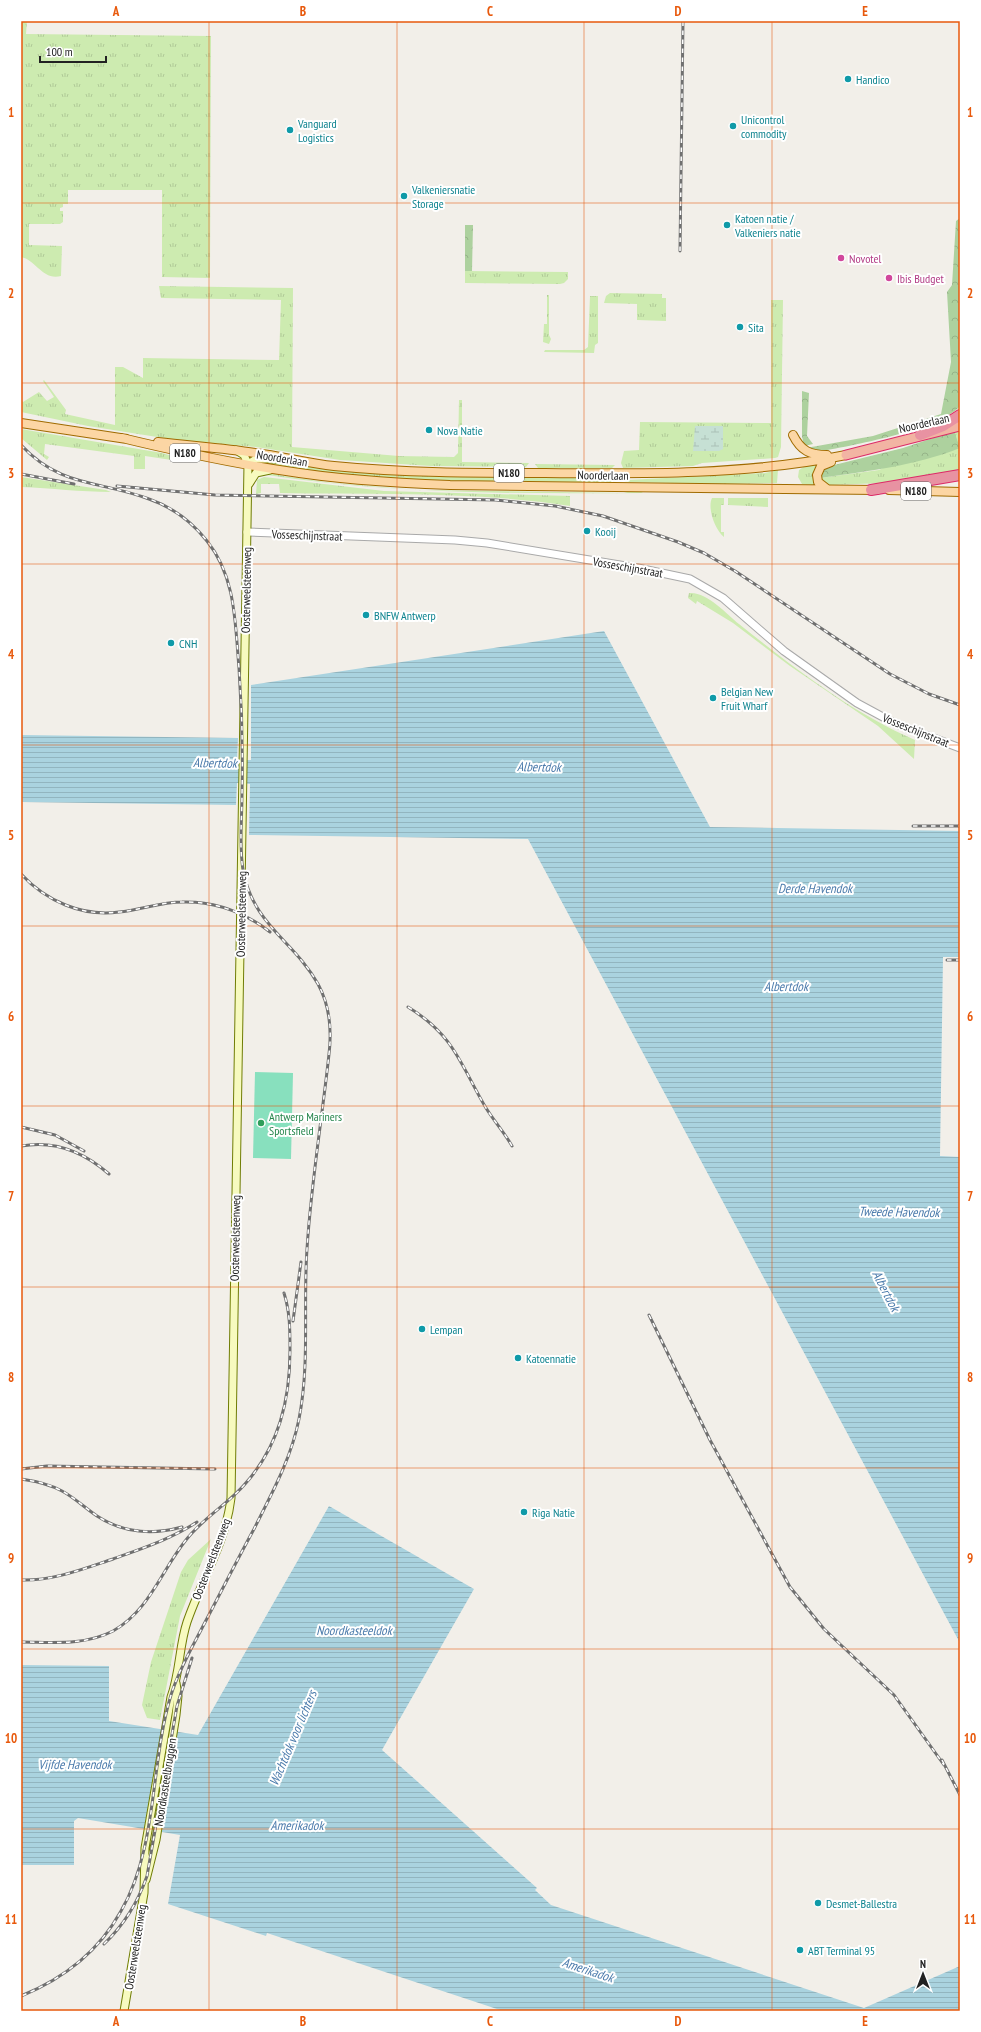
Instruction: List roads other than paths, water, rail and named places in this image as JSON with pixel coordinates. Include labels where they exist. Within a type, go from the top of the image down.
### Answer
[{"type":"highway","points":[[920,435],[943,426],[960,415]]},
{"type":"highway","name":"Noorderlaan","points":[[846,456],[920,435],[960,426]]},
{"type":"highway","points":[[872,490],[960,475]]},
{"type":"main road","name":"Noorderlaan","points":[[21,423],[122,438],[236,450],[297,461]]},
{"type":"main road","points":[[793,435],[798,446],[809,453],[846,456]]},
{"type":"main road","name":"Noorderlaan","points":[[122,438],[186,453],[286,471],[372,481],[427,484],[960,492]]},
{"type":"main road","points":[[236,450],[244,455],[248,464]]},
{"type":"main road","name":"Noorderlaan","points":[[248,464],[262,458],[366,469],[414,471],[619,473],[766,467],[846,456]]},
{"type":"main road","points":[[828,490],[818,482],[817,472],[825,464],[846,456]]},
{"type":"main road","name":"Oosterweelsteenweg","points":[[166,1722],[171,1697],[176,1682],[187,1622],[223,1533],[231,1498],[244,785],[248,464]]},
{"type":"main road","points":[[248,486],[252,476],[258,472],[267,470],[286,471]]},
{"type":"main road","points":[[619,473],[619,487]]},
{"type":"main road","name":"Oosterweelsteenweg","points":[[175,1723],[178,1696],[176,1682]]},
{"type":"main road","name":"Noordkasteelbruggen","points":[[147,1839],[166,1722]]},
{"type":"main road","name":"Noordkasteelbruggen","points":[[156,1840],[175,1723]]},
{"type":"main road","name":"Oosterweelsteenweg","points":[[144,1884],[144,1865],[147,1839]]},
{"type":"main road","name":"Oosterweelsteenweg","points":[[124,2011],[144,1884],[156,1840]]},
{"type":"street","name":"Vosseschijnstraat","points":[[247,532],[470,541],[638,568],[690,579],[717,594],[784,652],[857,703],[894,723],[960,748]]},
{"type":"water","name":"Albertdok","points":[[604,631],[710,827],[960,831],[960,957],[943,957],[940,1156],[960,1157],[960,1643],[528,839],[249,835],[250,784],[237,783],[236,805],[21,802],[21,735],[238,738],[237,760],[251,760],[251,685]]},
{"type":"water","name":"Amerikadok","points":[[329,1506],[474,1589],[382,1750],[537,1888],[535,1890],[551,1905],[864,2008],[960,1966],[960,2011],[503,2011],[267,1933],[266,1936],[168,1904],[180,1835],[78,1818],[74,1821],[74,1865],[21,1865],[21,1665],[109,1666],[109,1721],[198,1735]]},
{"type":"railway","points":[[680,251],[683,21]]},
{"type":"railway","points":[[21,445],[36,459],[51,469],[66,476],[131,493],[166,506],[188,521],[207,541],[217,555],[229,585],[235,618],[242,731],[241,842],[243,870],[248,889],[265,919],[298,956],[318,984],[328,1009],[330,1027],[329,1054],[309,1225],[306,1270],[304,1377],[296,1434],[286,1462],[268,1502],[189,1654],[174,1686],[164,1721],[148,1833],[133,1886],[121,1911],[102,1939],[91,1951],[65,1972],[21,1996]]},
{"type":"railway","points":[[21,474],[74,484]]},
{"type":"railway","points":[[117,486],[215,495],[496,500],[555,506],[603,516],[678,542],[704,553],[735,571],[890,674],[929,694],[960,705]]},
{"type":"railway","points":[[913,826],[960,826]]},
{"type":"railway","points":[[21,874],[31,884],[53,899],[78,909],[105,913],[127,911],[174,902],[206,903],[239,913],[270,932]]},
{"type":"railway","points":[[947,960],[960,960]]},
{"type":"railway","points":[[408,1007],[424,1018],[436,1029],[455,1052],[486,1108],[512,1146]]},
{"type":"railway","points":[[21,1127],[55,1135],[84,1151]]},
{"type":"railway","points":[[21,1146],[57,1146],[79,1154],[109,1174]]},
{"type":"railway","points":[[293,1321],[301,1262]]},
{"type":"railway","points":[[21,1642],[68,1642],[91,1639],[113,1631],[125,1623],[136,1613],[154,1590],[186,1540],[207,1518],[231,1499],[257,1469],[274,1438],[285,1404],[288,1387],[290,1328],[289,1314],[284,1293]]},
{"type":"railway","points":[[649,1315],[710,1440],[790,1587],[824,1629],[894,1695],[944,1765]]},
{"type":"railway","points":[[21,1469],[47,1466],[215,1469]]},
{"type":"railway","points":[[21,1479],[42,1483],[62,1491],[97,1516],[117,1526],[149,1532],[171,1530],[182,1527]]},
{"type":"railway","points":[[21,1580],[45,1579],[90,1567],[156,1543],[197,1522]]},
{"type":"railway","points":[[104,1944],[130,1913],[147,1876],[177,1706],[192,1658]]},
{"type":"railway","points":[[942,1760],[960,1795]]},
{"type":"place","name":"Handico","points":[[848,79]]},
{"type":"place","name":"Unicontrol commodity","points":[[733,126]]},
{"type":"place","name":"Vanguard Logistics","points":[[290,130]]},
{"type":"place","name":"Valkeniersnatie Storage","points":[[404,196]]},
{"type":"place","name":"Katoen natie / Valkeniers natie","points":[[727,225]]},
{"type":"place","name":"Novotel","points":[[841,258]]},
{"type":"place","name":"Ibis Budget","points":[[889,278]]},
{"type":"place","name":"Sita","points":[[740,327]]},
{"type":"place","name":"Nova Natie","points":[[429,430]]},
{"type":"place","name":"Kooij","points":[[587,531]]},
{"type":"place","name":"BNFW Antwerp","points":[[366,615]]},
{"type":"place","name":"CNH","points":[[171,643]]},
{"type":"place","name":"Belgian New Fruit Wharf","points":[[713,698]]},
{"type":"place","name":"Antwerp Mariners Sportsfield","points":[[261,1123]]},
{"type":"place","name":"Lempan","points":[[422,1329]]},
{"type":"place","name":"Katoennatie","points":[[518,1358]]},
{"type":"place","name":"Riga Natie","points":[[524,1512]]},
{"type":"place","name":"Desmet-Ballestra","points":[[818,1903]]},
{"type":"place","name":"ABT Terminal 95","points":[[800,1950]]},
{"type":"water label","name":"Derde Havendok","points":[[815,888]]},
{"type":"water label","name":"Tweede Havendok","points":[[899,1212]]},
{"type":"water label","name":"Noordkasteeldok","points":[[354,1630]]},
{"type":"water label","name":"Wachtdok voor lichters","points":[[293,1738]]},
{"type":"water label","name":"Vijfde Havendok","points":[[75,1764]]}]
